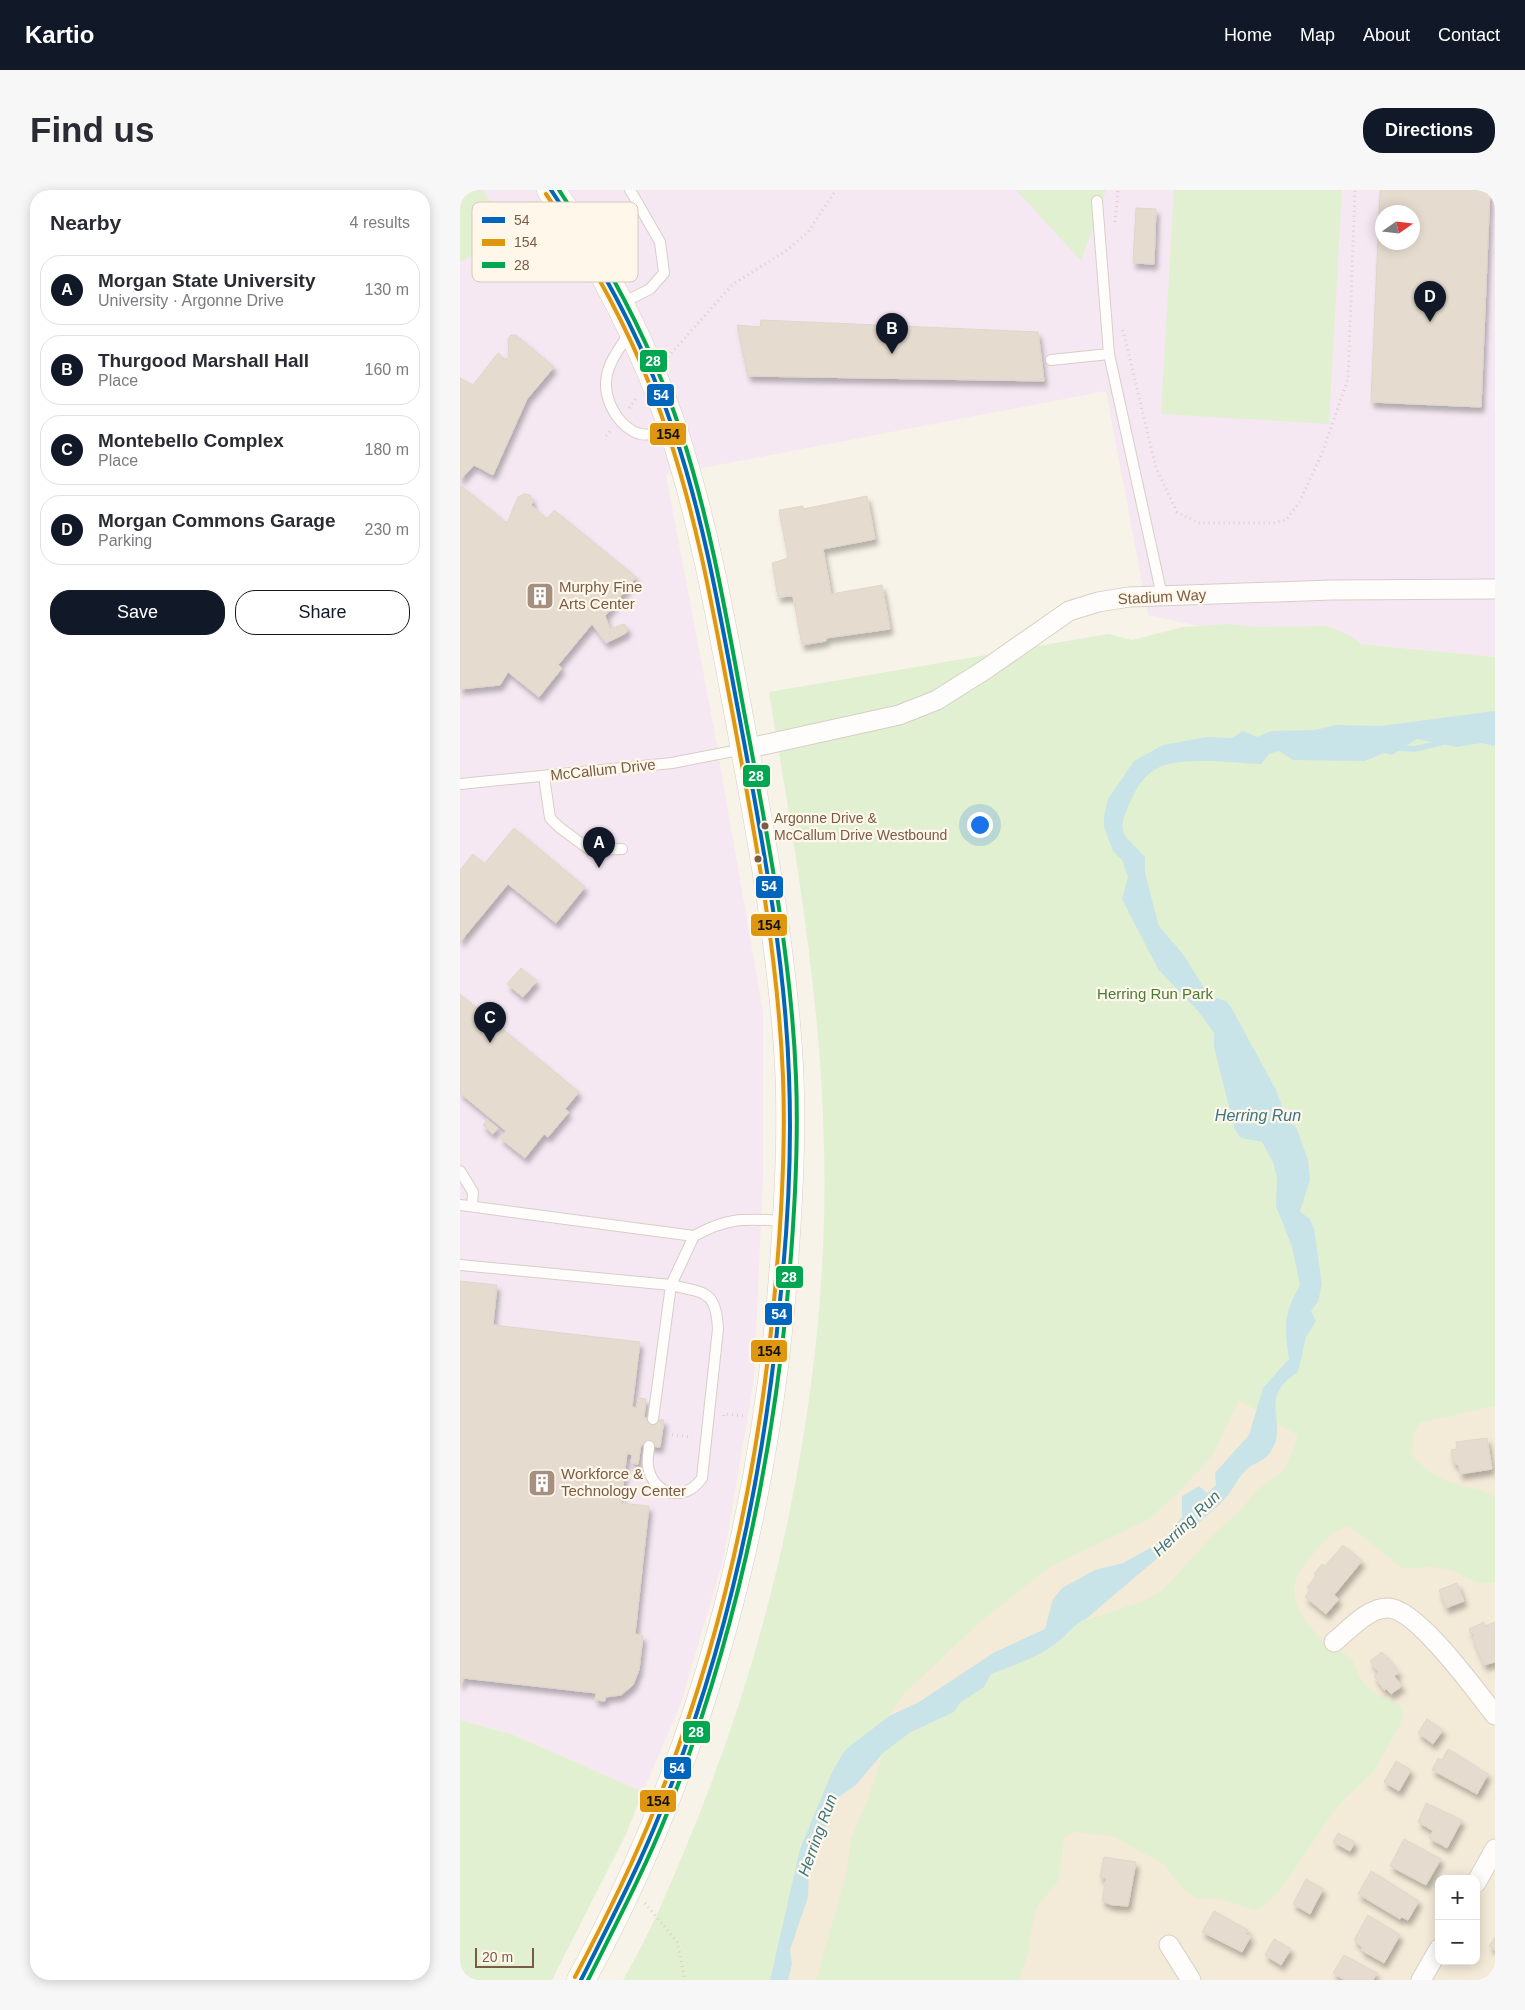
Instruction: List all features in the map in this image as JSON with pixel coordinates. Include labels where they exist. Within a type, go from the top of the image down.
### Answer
[{"type":"main road","points":[[551,190],[559,202]]},
{"type":"main road","points":[[581,1980],[627,1893],[646,1851],[688,1739],[721,1634],[740,1564],[760,1471],[781,1312],[790,1144],[788,1050],[776,944],[745,749],[713,582],[696,506],[674,431],[632,331],[608,282]]},
{"type":"street","name":"Stadium Way","points":[[745,749],[899,715],[937,700],[986,669],[1069,611],[1098,602],[1129,597],[1332,590],[1495,589]]},
{"type":"street","points":[[1334,1642],[1365,1616],[1387,1608],[1402,1611],[1424,1629],[1493,1709]]},
{"type":"street","points":[[1480,1875],[1495,1849]]},
{"type":"street","points":[[1169,1945],[1191,1980]]},
{"type":"street","points":[[1421,1980],[1435,1956]]},
{"type":"lane","points":[[630,190],[637,202]]},
{"type":"lane","points":[[1097,201],[1110,354],[1162,596]]},
{"type":"lane","points":[[620,304],[650,289],[664,273],[660,242],[638,204]]},
{"type":"lane","points":[[632,331],[613,354],[604,382],[610,406],[628,428],[642,434],[674,431]]},
{"type":"lane","points":[[1051,360],[1110,354]]},
{"type":"lane","name":"McCallum Drive","points":[[460,784],[672,763],[745,749]]},
{"type":"lane","points":[[544,776],[550,818],[559,827],[590,850],[622,849]]},
{"type":"lane","points":[[460,1171],[473,1192],[472,1206]]},
{"type":"lane","points":[[460,1205],[694,1236],[720,1223],[733,1220],[787,1221]]},
{"type":"lane","points":[[653,1419],[671,1285],[694,1236]]},
{"type":"lane","points":[[460,1265],[671,1285],[707,1293],[714,1300],[718,1311],[718,1329],[702,1478],[696,1486],[687,1492],[675,1494],[665,1491],[653,1480],[648,1465],[649,1446]]},
{"type":"path","points":[[665,361],[732,285],[787,250],[808,232],[836,190]]},
{"type":"path","points":[[1114,230],[1118,190]]},
{"type":"path","points":[[1123,328],[1156,468],[1177,512],[1198,523],[1273,524],[1286,520],[1299,503],[1323,451],[1348,379],[1355,190]]},
{"type":"path","points":[[627,1893],[647,1904],[677,1942],[685,1980]]},
{"type":"shaded area","points":[[460,190],[1495,190],[1495,657],[1213,629],[1148,615],[1106,391],[666,475],[713,724],[763,1012],[763,1179],[754,1379],[724,1556],[681,1703],[643,1792],[514,1735],[460,1720]]},
{"type":"shaded area","points":[[1139,1338],[1314,1446],[1495,1406],[1495,1980],[757,1980],[833,1754]]},
{"type":"green space","points":[[460,190],[483,190],[490,202],[472,202],[472,255],[460,262]]},
{"type":"green space","points":[[1016,190],[1106,190],[1081,261]]},
{"type":"green space","points":[[1174,190],[1342,190],[1329,424],[1161,414]]},
{"type":"green space","name":"Herring Run Park","points":[[1227,624],[1257,627],[1327,626],[1353,637],[1361,644],[1495,657],[1495,1406],[1420,1423],[1414,1432],[1412,1455],[1437,1476],[1454,1484],[1481,1490],[1495,1498],[1495,1583],[1477,1583],[1452,1570],[1433,1567],[1402,1568],[1347,1526],[1336,1531],[1328,1538],[1304,1564],[1295,1582],[1294,1591],[1299,1609],[1304,1618],[1325,1644],[1352,1660],[1364,1683],[1401,1706],[1403,1715],[1400,1725],[1374,1771],[1336,1808],[1279,1892],[1257,1911],[1219,1899],[1200,1899],[1191,1895],[1183,1889],[1165,1865],[1113,1836],[1072,1832],[1064,1838],[1059,1880],[1039,1904],[1034,1914],[1028,1954],[1019,1980],[816,1980],[847,1872],[851,1838],[868,1799],[883,1753],[911,1732],[954,1712],[960,1703],[984,1687],[991,1674],[1027,1661],[1060,1641],[1077,1623],[1143,1601],[1162,1591],[1214,1534],[1238,1513],[1256,1491],[1286,1468],[1298,1436],[1239,1400],[1212,1456],[1176,1495],[1149,1519],[1052,1566],[982,1620],[902,1696],[889,1716],[845,1750],[800,1849],[770,1980],[623,1980],[650,1929],[688,1842],[720,1760],[748,1676],[772,1590],[792,1502],[807,1413],[818,1324],[824,1235],[824,1148],[818,1033],[805,919],[769,692],[1108,634],[1132,640],[1183,627]]},
{"type":"green space","points":[[460,1720],[514,1735],[643,1792],[626,1834],[552,1980],[460,1980]]},
{"type":"water","name":"Herring Run","points":[[1495,711],[1495,746],[1481,743],[1457,747],[1417,739],[1392,755],[1384,753],[1365,761],[1293,760],[1279,751],[1269,754],[1261,764],[1211,761],[1172,763],[1151,772],[1135,791],[1123,821],[1123,827],[1126,837],[1145,857],[1145,873],[1159,926],[1183,954],[1209,996],[1226,1001],[1231,1007],[1276,1090],[1287,1120],[1296,1127],[1308,1160],[1310,1180],[1300,1212],[1310,1219],[1314,1229],[1322,1284],[1318,1302],[1311,1311],[1316,1321],[1306,1337],[1298,1372],[1285,1382],[1278,1392],[1275,1443],[1267,1456],[1243,1473],[1222,1502],[1059,1641],[1035,1656],[991,1674],[984,1687],[960,1703],[954,1712],[911,1732],[883,1753],[856,1785],[837,1798],[809,1867],[808,1897],[790,1950],[792,1964],[788,1980],[770,1980],[800,1849],[832,1772],[845,1750],[889,1716],[919,1702],[995,1652],[1045,1629],[1053,1599],[1062,1588],[1095,1570],[1123,1563],[1161,1542],[1182,1517],[1182,1496],[1199,1486],[1207,1493],[1216,1485],[1215,1473],[1249,1435],[1263,1388],[1289,1359],[1286,1321],[1290,1305],[1300,1285],[1292,1247],[1276,1206],[1277,1178],[1273,1162],[1262,1142],[1241,1138],[1235,1130],[1214,1047],[1214,1033],[1198,1011],[1158,969],[1122,899],[1128,877],[1122,860],[1113,851],[1104,827],[1104,816],[1108,799],[1134,761],[1163,745],[1206,737],[1232,738],[1243,731],[1257,737],[1272,731],[1315,730],[1336,725],[1380,726]]},
{"type":"building","points":[[1380,190],[1490,190],[1481,407],[1371,402],[1377,250],[1420,250],[1420,205],[1379,205]]},
{"type":"building","points":[[1136,208],[1156,209],[1154,264],[1133,263]]},
{"type":"building","points":[[761,320],[1038,332],[1044,381],[748,376],[737,325],[760,327]]},
{"type":"building","points":[[511,335],[516,335],[554,367],[527,399],[493,475],[474,465],[460,480],[460,378],[473,385],[498,353],[506,360],[509,357],[508,339]]},
{"type":"building","name":"Murphy Fine Arts Center","points":[[460,485],[507,523],[518,497],[524,494],[530,495],[533,502],[531,505],[547,519],[554,510],[636,577],[605,616],[610,629],[624,624],[628,628],[626,633],[606,643],[592,624],[558,665],[562,668],[539,697],[508,672],[500,685],[460,689]]},
{"type":"building","points":[[867,496],[875,539],[823,549],[831,594],[882,585],[890,629],[826,638],[826,641],[802,645],[793,596],[778,597],[772,563],[788,558],[779,510],[803,506],[803,509]]},
{"type":"building","points":[[514,828],[585,887],[556,923],[508,884],[460,942],[460,870],[473,854],[484,864]]},
{"type":"building","points":[[521,968],[537,981],[523,997],[507,984]]},
{"type":"building","points":[[460,994],[579,1092],[565,1109],[569,1112],[548,1137],[544,1134],[525,1158],[500,1138],[506,1131],[460,1093]]},
{"type":"building","points":[[487,1120],[498,1128],[493,1134],[483,1125]]},
{"type":"building","name":"Workforce & Technology Center","points":[[460,1281],[497,1285],[493,1325],[640,1342],[632,1407],[637,1408],[638,1398],[646,1399],[644,1418],[664,1420],[660,1447],[641,1445],[638,1464],[631,1463],[632,1455],[627,1453],[621,1503],[649,1506],[635,1634],[643,1636],[639,1670],[633,1685],[621,1695],[605,1697],[605,1701],[595,1700],[596,1693],[463,1678],[462,1684],[460,1684]]},
{"type":"building","points":[[1487,1438],[1492,1469],[1460,1474],[1459,1466],[1453,1462],[1451,1450],[1457,1449],[1456,1442]]},
{"type":"building","points":[[1343,1545],[1362,1561],[1334,1595],[1339,1599],[1326,1614],[1305,1597],[1310,1590],[1307,1587],[1316,1576],[1314,1574],[1322,1564],[1325,1566]]},
{"type":"building","points":[[1457,1583],[1464,1601],[1446,1608],[1439,1590]]},
{"type":"building","points":[[1484,1622],[1485,1626],[1495,1622],[1495,1662],[1484,1665],[1472,1637],[1474,1636],[1473,1632],[1470,1633],[1469,1629]]},
{"type":"building","points":[[1382,1652],[1399,1673],[1394,1676],[1402,1686],[1391,1694],[1386,1689],[1384,1690],[1374,1676],[1378,1672],[1370,1661]]},
{"type":"building","points":[[1427,1719],[1443,1730],[1433,1744],[1418,1733]]},
{"type":"building","points":[[1448,1749],[1488,1774],[1477,1794],[1432,1770],[1438,1758],[1442,1760]]},
{"type":"building","points":[[1396,1761],[1411,1770],[1399,1791],[1384,1782]]},
{"type":"building","points":[[1426,1803],[1462,1820],[1447,1848],[1429,1838],[1433,1831],[1418,1822]]},
{"type":"building","points":[[1338,1833],[1355,1842],[1350,1851],[1333,1842]]},
{"type":"building","points":[[1404,1839],[1441,1859],[1426,1885],[1390,1866]]},
{"type":"building","points":[[1104,1857],[1136,1862],[1128,1906],[1112,1905],[1102,1901],[1106,1878],[1100,1877]]},
{"type":"building","points":[[1371,1871],[1419,1901],[1408,1920],[1402,1917],[1400,1919],[1358,1894]]},
{"type":"building","points":[[1306,1879],[1323,1889],[1310,1914],[1293,1904]]},
{"type":"building","points":[[1214,1911],[1248,1930],[1246,1934],[1251,1936],[1242,1952],[1202,1932]]},
{"type":"building","points":[[1368,1915],[1400,1935],[1384,1963],[1361,1950],[1362,1947],[1354,1940]]},
{"type":"building","points":[[1495,1937],[1495,1950],[1489,1946]]},
{"type":"building","points":[[1274,1939],[1291,1949],[1281,1965],[1265,1955]]},
{"type":"building","points":[[1344,1955],[1377,1973],[1373,1980],[1344,1980],[1333,1973]]},
{"type":"waterway","name":"Herring Run","points":[[1395,748],[1415,749],[1444,742]]},
{"type":"transit line","name":"54","points":[[551,190],[559,202]]},
{"type":"transit line","name":"28","points":[[559,190],[567,202]]},
{"type":"transit line","name":"154","points":[[546,194],[551,202]]},
{"type":"transit line","name":"154","points":[[575,1977],[607,1915],[655,1808],[699,1685],[733,1559],[747,1495],[767,1366],[781,1217],[784,1105],[780,1032],[771,941],[749,806],[720,645],[705,574],[689,504],[657,402],[630,340],[600,282]]},
{"type":"transit line","name":"54","points":[[581,1980],[643,1854],[661,1811],[705,1687],[723,1624],[753,1496],[764,1431],[783,1273],[790,1161],[789,1076],[783,985],[756,805],[719,608],[695,501],[674,432],[650,368],[608,282]]},
{"type":"transit line","name":"28","points":[[588,1980],[640,1875],[668,1811],[711,1687],[745,1560],[759,1496],[780,1366],[794,1217],[797,1105],[789,983],[776,890],[724,602],[709,534],[701,499],[681,432],[657,368],[615,282]]},
{"type":"place","name":"Morgan Commons Garage","points":[[1430,322]]},
{"type":"place","name":"Thurgood Marshall Hall","points":[[892,354]]},
{"type":"place","name":"Murphy Fine Arts Center","points":[[540,596]]},
{"type":"place","name":"Argonne Drive & McCallum Drive Westbound","points":[[765,826]]},
{"type":"place","name":"Morgan State University","points":[[599,868]]},
{"type":"place","name":"Montebello Complex","points":[[490,1043]]},
{"type":"place","name":"Workforce & Technology Center","points":[[542,1483]]}]
